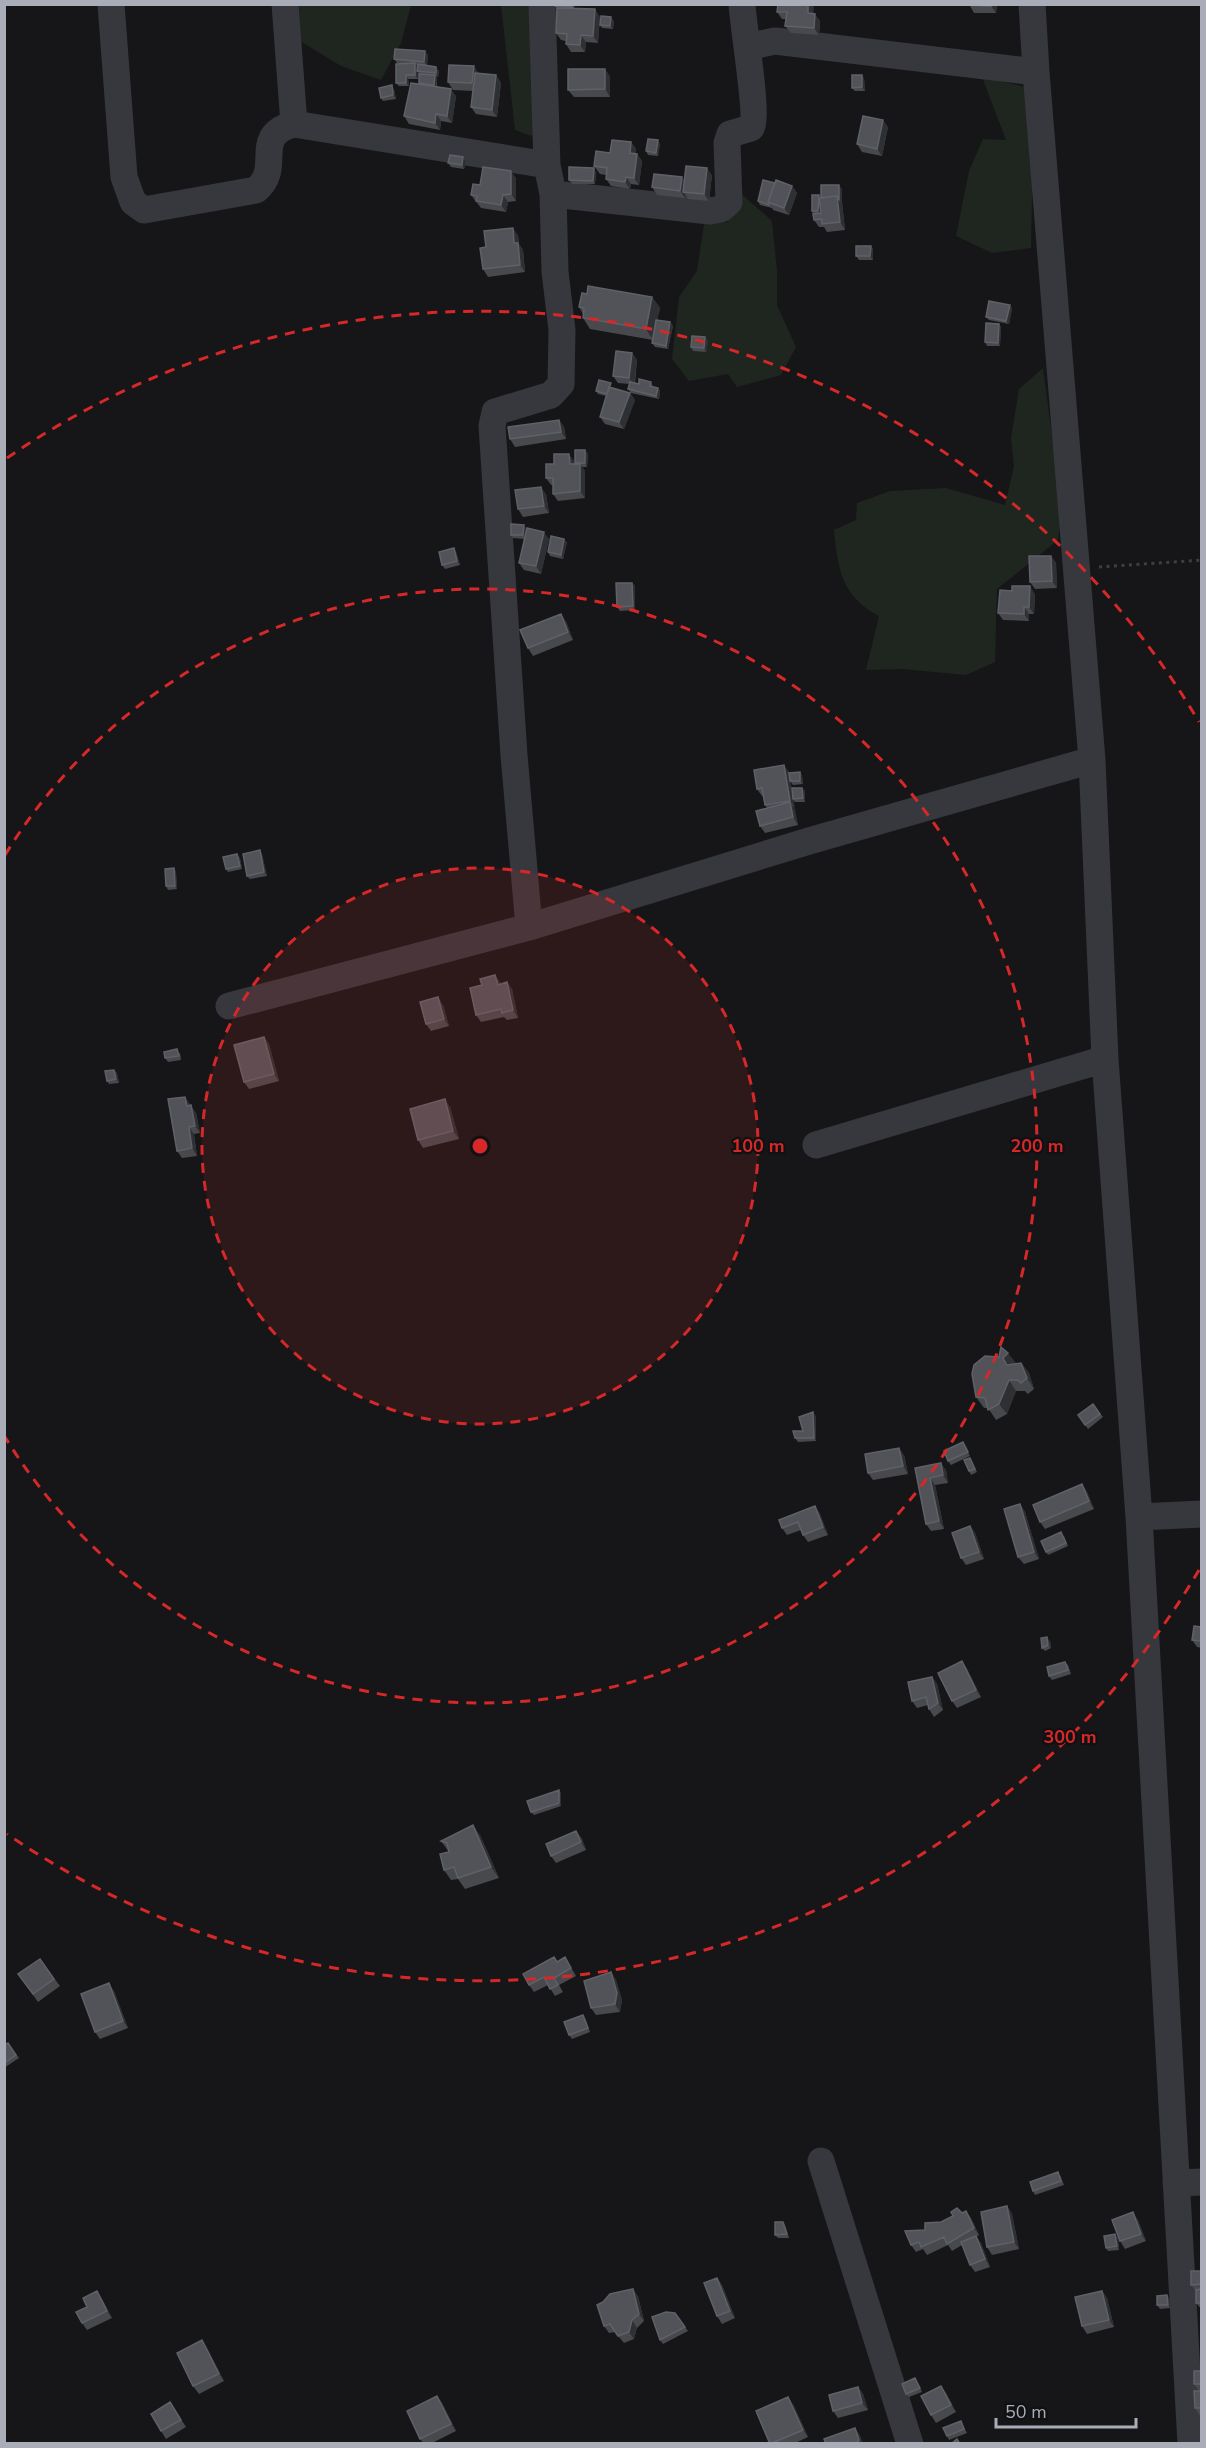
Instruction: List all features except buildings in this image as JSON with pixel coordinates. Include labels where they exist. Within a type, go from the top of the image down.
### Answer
[{"type":"street","points":[[111,4],[124,177],[133,202],[144,210],[256,190],[267,177],[271,139],[275,132],[294,124],[547,165]]},
{"type":"street","points":[[285,4],[294,124]]},
{"type":"street","points":[[529,927],[514,755],[496,448],[492,426],[495,412],[551,395],[561,384],[562,330],[555,272],[553,194],[547,165],[542,4]]},
{"type":"street","points":[[553,194],[710,211],[721,209],[729,202],[727,144],[730,134],[754,125],[755,115],[742,4]]},
{"type":"street","points":[[1032,4],[1092,760],[1105,1059],[1189,2182],[1191,2444]]},
{"type":"street","points":[[747,47],[775,41],[1036,72]]},
{"type":"street","points":[[230,1006],[529,927],[809,841],[1092,760]]},
{"type":"street","points":[[816,1145],[1105,1059]]},
{"type":"street","points":[[1138,1517],[1202,1514]]},
{"type":"street","points":[[821,2162],[910,2444]]},
{"type":"path","points":[[1077,568],[1202,560]]},
{"type":"shaded area","points":[[299,5],[411,5],[401,43],[381,80],[341,66],[300,41]]},
{"type":"shaded area","points":[[501,5],[541,5],[549,120],[531,136],[515,130]]},
{"type":"shaded area","points":[[982,77],[1034,89],[1031,248],[992,253],[956,236],[969,171],[983,139],[1006,140]]},
{"type":"shaded area","points":[[736,189],[772,221],[777,271],[777,305],[796,347],[781,375],[737,387],[728,374],[689,381],[672,359],[679,297],[697,271],[704,224],[728,222]]},
{"type":"shaded area","points":[[1043,368],[1062,511],[1058,540],[997,589],[995,662],[966,675],[902,669],[866,670],[879,616],[856,600],[849,590],[837,557],[834,530],[856,520],[857,503],[890,491],[946,488],[1005,505],[1014,466],[1011,438],[1019,389]]}]
